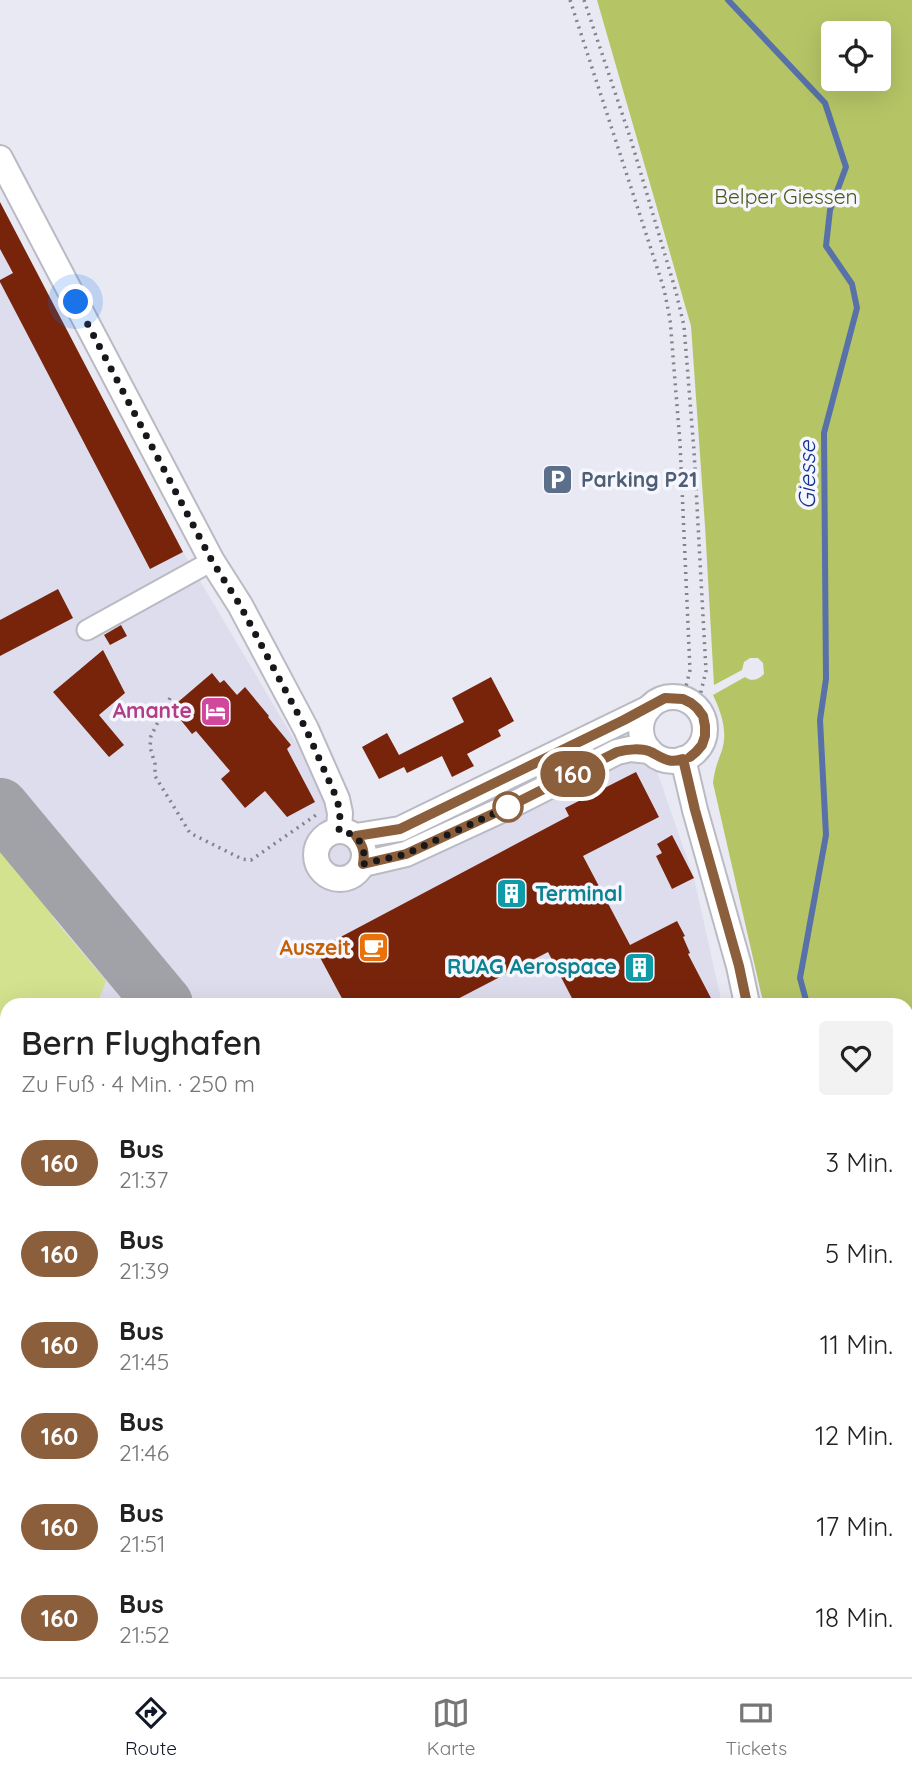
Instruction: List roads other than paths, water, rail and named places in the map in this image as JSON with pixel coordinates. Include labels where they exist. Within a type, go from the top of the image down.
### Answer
[{"type":"street","points":[[0,158],[212,561],[240,605],[306,729],[337,799],[347,833],[362,845],[365,854],[357,873],[337,880],[328,877],[321,870],[316,854],[318,845],[331,833],[347,833],[400,829],[665,698],[690,704],[703,716],[705,736],[702,745],[696,752],[678,761],[657,757],[643,741],[641,730],[643,718],[649,708]]},
{"type":"street","points":[[88,630],[212,561]]},
{"type":"street","points":[[363,864],[406,854],[617,752],[630,749],[650,751]]},
{"type":"street","points":[[683,759],[746,998]]},
{"type":"waterway","name":"Giesse","points":[[728,0],[825,103],[846,167],[830,210],[826,246],[852,284],[857,308],[824,433],[826,679],[820,720],[826,835],[800,978],[805,998]]},
{"type":"place","name":"Parking P21","points":[[558,480]]},
{"type":"place","name":"Amante","points":[[215,711]]},
{"type":"place","name":"Terminal","points":[[512,894]]},
{"type":"place","name":"Auszeit","points":[[374,948]]},
{"type":"place","name":"RUAG Aerospace","points":[[640,967]]},
{"type":"park label","name":"Belper Giessen","points":[[786,197]]}]
